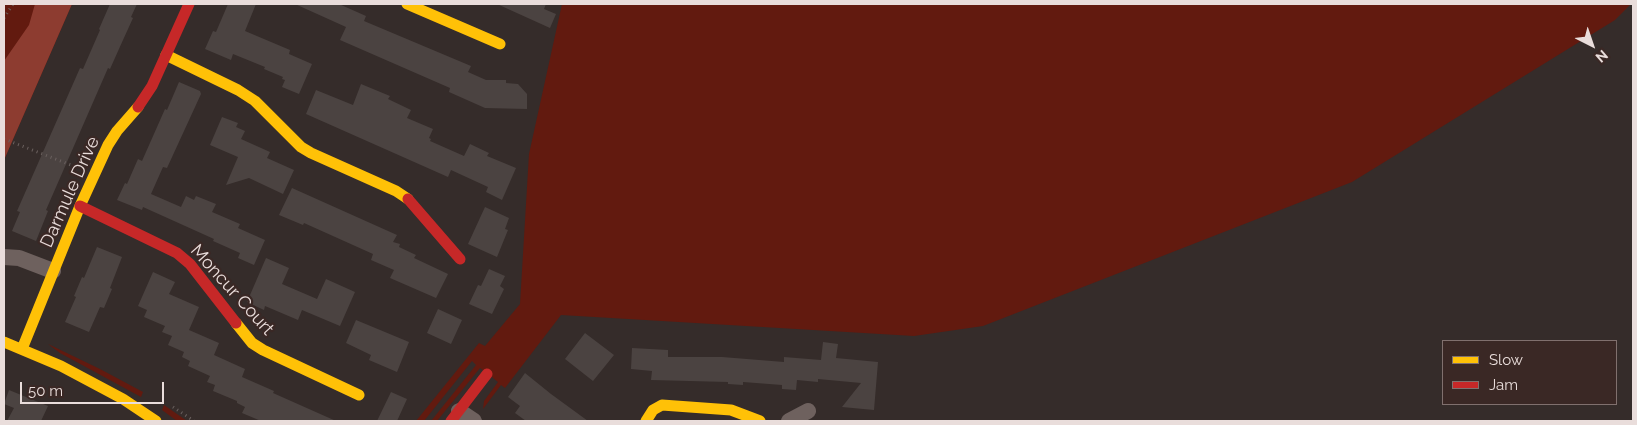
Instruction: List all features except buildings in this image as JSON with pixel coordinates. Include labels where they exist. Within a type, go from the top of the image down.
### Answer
[{"type":"street","name":"Darmule Drive","points":[[22,349],[80,206],[108,145],[145,96],[189,4]]},
{"type":"street","points":[[407,4],[500,44]]},
{"type":"street","points":[[166,55],[238,90],[255,101],[306,150],[396,191],[407,198],[460,259]]},
{"type":"street","name":"Moncur Court","points":[[80,206],[178,253],[190,264],[257,347],[359,395]]},
{"type":"street","points":[[4,257],[19,258],[54,272]]},
{"type":"street","points":[[4,342],[60,366],[123,399],[156,421]]},
{"type":"street","points":[[474,421],[455,416],[487,374]]},
{"type":"street","points":[[646,421],[654,410],[662,405],[731,410],[760,421]]},
{"type":"street","points":[[789,421],[808,411]]},
{"type":"path","points":[[4,18],[12,4]]},
{"type":"path","points":[[4,139],[95,174]]},
{"type":"shaded area","points":[[4,4],[72,4],[4,160]]},
{"type":"shaded area","points":[[35,4],[72,4],[4,160],[4,61],[29,25]]},
{"type":"shaded area","points":[[562,4],[1631,4],[1615,20],[1352,182],[983,326],[914,336],[561,315],[505,388],[501,385],[483,409],[484,401],[498,382],[480,368],[437,421],[431,421],[476,365],[472,361],[424,421],[416,421],[479,343],[485,346],[520,304],[529,154]]},
{"type":"shaded area","points":[[48,344],[143,392],[141,397],[60,353]]},
{"type":"shaded area","points":[[164,405],[187,421],[177,421],[162,410]]},
{"type":"traffic: slow","points":[[407,4],[500,44]]},
{"type":"traffic: slow","points":[[166,55],[238,90],[255,101],[301,147],[311,153],[396,191],[408,199]]},
{"type":"traffic: slow","points":[[22,349],[80,206],[108,145],[117,131],[138,107]]},
{"type":"traffic: slow","points":[[236,323],[252,343],[263,350],[359,395]]},
{"type":"traffic: slow","points":[[4,342],[61,366],[123,399],[156,421]]},
{"type":"traffic: slow","points":[[646,421],[653,410],[662,405],[731,410],[760,421]]},
{"type":"traffic: jam","points":[[138,107],[152,86],[189,4]]},
{"type":"traffic: jam","points":[[408,199],[460,259]]},
{"type":"traffic: jam","points":[[80,206],[177,253],[190,264],[236,323]]},
{"type":"traffic: jam","points":[[451,421],[487,374]]}]
